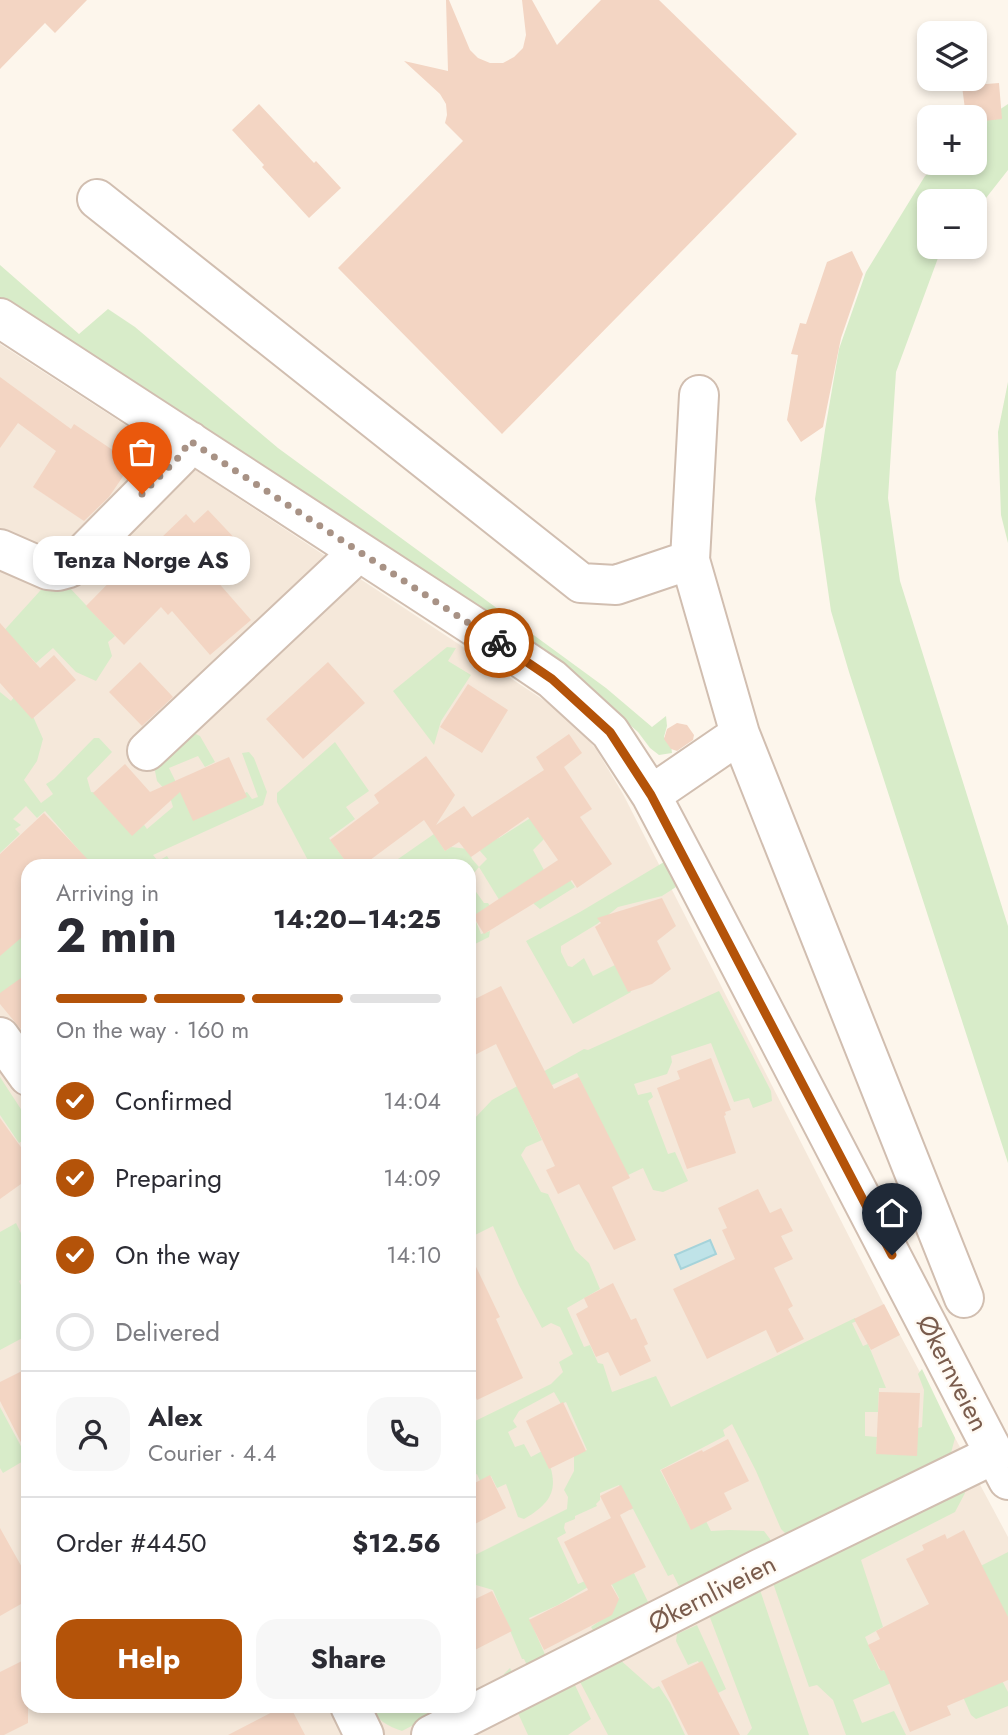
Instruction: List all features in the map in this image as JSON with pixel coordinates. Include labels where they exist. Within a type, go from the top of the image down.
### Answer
[{"type":"street","points":[[97,199],[581,583],[616,584],[690,560]]},
{"type":"street","name":"Økernveien","points":[[0,318],[552,679],[610,732],[651,795],[1001,1467]]},
{"type":"street","points":[[699,395],[690,560],[740,734],[964,1298]]},
{"type":"street","points":[[0,549],[48,570],[68,568],[179,457],[190,441]]},
{"type":"street","points":[[147,751],[346,564],[356,550]]},
{"type":"street","points":[[651,795],[740,734]]},
{"type":"street","points":[[0,1037],[21,1066]]},
{"type":"street","name":"Økernliveien","points":[[476,1712],[761,1568],[1001,1467]]},
{"type":"street","points":[[353,1713],[364,1735]]},
{"type":"street","name":"Økernliveien","points":[[431,1735],[474,1713]]},
{"type":"shaded area","points":[[0,344],[548,703],[574,724],[596,749],[623,794],[883,1303],[1008,1537],[1008,1735],[0,1735]]},
{"type":"green space","points":[[1008,104],[1008,170],[987,197],[987,189],[917,189],[926,175],[987,175],[987,121]]},
{"type":"green space","points":[[917,189],[917,259],[938,259],[896,372],[888,498],[900,581],[1008,926],[1008,1163],[831,611],[815,499],[839,349],[866,272]]},
{"type":"green space","points":[[0,265],[79,334],[108,309],[135,327],[278,448],[606,688],[652,727],[666,716],[664,737],[671,745],[672,753],[659,755],[650,748],[638,732],[557,661],[0,300]]},
{"type":"green space","points":[[1008,382],[1008,543],[1001,515],[998,432]]},
{"type":"green space","points":[[49,581],[69,587],[115,636],[108,642],[112,656],[96,681],[76,672],[53,648],[36,663],[26,652],[0,635]]},
{"type":"green space","points":[[447,647],[456,648],[448,661],[471,675],[441,721],[434,745],[393,691]]},
{"type":"green space","points":[[0,692],[11,701],[15,696],[32,714],[43,739],[37,761],[24,780],[41,803],[53,794],[46,784],[94,738],[99,738],[112,752],[87,778],[91,792],[99,793],[142,822],[147,829],[173,807],[169,794],[157,781],[153,761],[190,731],[200,736],[215,762],[205,767],[198,756],[169,768],[193,817],[247,792],[252,799],[258,797],[242,753],[249,752],[254,758],[267,792],[263,805],[153,855],[156,859],[87,859],[45,811],[37,818],[26,806],[13,819],[21,825],[15,829],[20,834],[0,853]]},
{"type":"green space","points":[[335,742],[369,791],[346,807],[355,819],[329,838],[344,859],[307,859],[277,802],[277,793]]},
{"type":"green space","points":[[532,817],[545,838],[533,850],[545,872],[559,864],[575,887],[540,909],[522,885],[507,894],[518,913],[506,911],[479,867],[487,859],[476,843],[499,838]]},
{"type":"green space","points":[[434,834],[445,851],[451,847],[468,849],[472,859],[398,859]]},
{"type":"green space","points":[[664,862],[676,887],[662,896],[618,907],[597,924],[561,946],[568,966],[572,967],[584,958],[593,976],[615,965],[631,992],[573,1024],[526,941]]},
{"type":"green space","points":[[476,892],[484,903],[490,906],[476,918]]},
{"type":"green space","points":[[476,922],[481,934],[490,931],[489,937],[476,944]]},
{"type":"green space","points":[[21,937],[21,981],[0,996],[0,954]]},
{"type":"green space","points":[[719,991],[771,1091],[772,1101],[753,1108],[749,1098],[734,1102],[711,1043],[671,1056],[672,1062],[667,1074],[634,1084],[638,1095],[651,1092],[653,1097],[648,1101],[668,1154],[675,1152],[688,1181],[663,1192],[653,1190],[643,1168],[626,1176],[577,1073],[523,1099],[542,1140],[526,1147],[521,1155],[541,1192],[548,1194],[575,1250],[589,1263],[600,1289],[567,1308],[584,1347],[590,1345],[598,1363],[603,1364],[612,1392],[656,1376],[671,1407],[855,1318],[857,1321],[852,1323],[863,1346],[868,1344],[886,1388],[879,1388],[878,1412],[865,1412],[865,1436],[877,1437],[876,1453],[922,1427],[924,1390],[918,1374],[922,1369],[955,1438],[945,1462],[787,1535],[781,1529],[732,1424],[723,1430],[725,1436],[660,1470],[691,1529],[706,1521],[711,1531],[764,1531],[773,1549],[677,1592],[675,1588],[679,1586],[673,1574],[668,1576],[633,1509],[630,1510],[619,1485],[600,1493],[597,1506],[565,1523],[566,1533],[557,1538],[578,1584],[585,1581],[588,1587],[529,1618],[547,1659],[503,1680],[504,1674],[510,1668],[512,1672],[527,1665],[493,1590],[476,1585],[476,1554],[567,1509],[568,1497],[564,1490],[574,1471],[574,1455],[587,1450],[566,1402],[561,1404],[554,1392],[519,1411],[513,1421],[517,1427],[508,1432],[515,1447],[524,1444],[531,1457],[544,1450],[553,1482],[549,1498],[543,1505],[524,1519],[518,1517],[506,1484],[497,1488],[491,1476],[480,1481],[476,1474],[476,1421],[551,1384],[563,1372],[559,1362],[573,1354],[560,1327],[551,1323],[542,1328],[519,1285],[493,1226],[476,1234],[476,1117],[492,1100],[584,1049],[588,1050]]},
{"type":"green space","points":[[0,1077],[21,1109],[21,1142],[19,1143],[0,1115]]},
{"type":"green space","points":[[16,1223],[21,1233],[21,1339],[0,1350],[0,1232]]},
{"type":"green space","points":[[0,1407],[21,1446],[21,1462],[3,1473],[0,1468]]},
{"type":"green space","points":[[962,1486],[965,1493],[955,1512],[861,1560],[883,1627],[865,1637],[879,1669],[892,1673],[927,1667],[853,1700],[862,1723],[894,1711],[906,1735],[846,1735],[833,1700],[817,1685],[809,1687],[773,1583]]},
{"type":"green space","points":[[1008,1552],[1008,1636],[988,1654],[1008,1692],[1008,1706],[976,1719],[971,1715],[942,1649],[961,1576]]},
{"type":"green space","points":[[632,1569],[650,1606],[595,1633],[591,1627],[611,1613],[619,1598],[610,1581]]},
{"type":"green space","points":[[755,1589],[760,1590],[809,1735],[747,1735],[752,1728],[709,1615]]},
{"type":"green space","points":[[697,1625],[726,1689],[714,1695],[698,1661],[688,1665],[676,1641],[677,1634]]},
{"type":"green space","points":[[618,1658],[653,1689],[659,1686],[685,1735],[608,1735],[579,1680]]},
{"type":"green space","points":[[574,1683],[591,1719],[568,1735],[528,1735],[517,1711]]},
{"type":"green space","points":[[375,1713],[437,1713],[402,1731],[383,1722]]},
{"type":"water","points":[[710,1240],[716,1254],[681,1269],[675,1255]]},
{"type":"building","points":[[0,0],[87,0],[55,33],[45,23],[0,69]]},
{"type":"building","points":[[446,0],[449,0],[470,50],[478,58],[490,63],[503,63],[523,48],[526,35],[522,0],[532,0],[557,45],[601,0],[659,0],[797,134],[502,434],[338,268],[463,141],[445,123],[446,104],[440,94],[404,61],[448,71]]},
{"type":"building","points":[[999,83],[1002,119],[987,121],[987,105],[964,105],[963,91],[987,91],[987,84]]},
{"type":"building","points":[[259,104],[341,188],[309,218],[232,130]]},
{"type":"building","points":[[852,251],[863,274],[841,338],[823,427],[801,442],[787,420],[798,355],[791,354],[800,323],[806,324],[827,262]]},
{"type":"building","points":[[0,377],[71,429],[74,424],[132,463],[109,497],[84,521],[33,487],[56,451],[18,423],[0,448]]},
{"type":"building","points":[[208,510],[241,545],[239,547],[245,553],[216,580],[251,620],[210,655],[172,611],[168,615],[161,607],[124,645],[86,606],[134,557],[137,561],[186,514],[194,523]]},
{"type":"building","points":[[0,623],[40,668],[54,655],[76,680],[32,719],[0,683]]},
{"type":"building","points":[[140,662],[173,697],[142,726],[109,692]]},
{"type":"building","points":[[328,662],[365,703],[303,759],[266,719]]},
{"type":"building","points":[[468,684],[508,710],[482,753],[440,727]]},
{"type":"building","points":[[677,723],[687,725],[694,735],[693,740],[677,751],[671,749],[664,739],[667,729]]},
{"type":"building","points":[[569,734],[582,753],[564,767],[592,809],[580,817],[612,864],[577,888],[572,880],[484,934],[476,921],[476,914],[558,860],[528,817],[471,857],[459,842],[445,851],[424,820],[371,859],[344,859],[330,840],[379,803],[374,795],[426,756],[455,795],[436,825],[464,806],[472,817],[544,770],[536,757]]},
{"type":"building","points":[[229,757],[247,797],[193,821],[180,792],[132,836],[93,793],[125,764],[150,792]]},
{"type":"building","points":[[44,813],[87,859],[21,859],[21,938],[0,956],[0,854]]},
{"type":"building","points":[[662,898],[676,926],[657,941],[671,969],[652,984],[628,992],[595,927],[601,923],[597,918]]},
{"type":"building","points":[[21,978],[21,1030],[0,1004],[0,993]]},
{"type":"building","points":[[501,986],[554,1089],[579,1077],[630,1178],[612,1187],[636,1240],[614,1250],[579,1184],[558,1194],[546,1170],[555,1166],[496,1044],[476,1054],[476,998]]},
{"type":"building","points":[[711,1058],[731,1110],[725,1112],[724,1116],[736,1153],[687,1169],[657,1088],[680,1079],[677,1071]]},
{"type":"building","points":[[0,1118],[21,1147],[21,1184],[0,1199]]},
{"type":"building","points":[[758,1189],[770,1213],[781,1208],[793,1231],[781,1236],[793,1259],[774,1268],[793,1306],[788,1309],[804,1339],[777,1353],[766,1330],[707,1359],[673,1289],[735,1259],[722,1230],[727,1228],[718,1208]]},
{"type":"building","points":[[476,1267],[500,1317],[496,1319],[523,1378],[477,1400]]},
{"type":"building","points":[[613,1283],[631,1320],[636,1318],[648,1344],[644,1346],[651,1361],[620,1376],[608,1352],[596,1357],[576,1314],[588,1307],[584,1298]]},
{"type":"building","points":[[884,1304],[900,1335],[871,1350],[854,1319]]},
{"type":"building","points":[[21,1372],[21,1442],[0,1401],[0,1382]]},
{"type":"building","points":[[879,1392],[920,1393],[917,1456],[876,1454]]},
{"type":"building","points":[[563,1402],[586,1451],[549,1469],[526,1421]]},
{"type":"building","points":[[728,1439],[749,1481],[724,1493],[732,1509],[691,1530],[661,1470]]},
{"type":"building","points":[[490,1475],[506,1508],[476,1523],[476,1482]]},
{"type":"building","points":[[621,1485],[633,1508],[620,1515],[646,1567],[611,1585],[619,1599],[612,1615],[544,1650],[529,1620],[588,1590],[564,1542],[611,1518],[600,1496]]},
{"type":"building","points":[[0,1528],[21,1566],[21,1604],[0,1616]]},
{"type":"building","points":[[964,1530],[1008,1617],[1008,1680],[947,1706],[951,1715],[910,1732],[884,1670],[881,1671],[868,1645],[880,1639],[876,1631],[929,1604],[906,1559],[924,1550],[922,1545],[945,1534],[947,1539]]},
{"type":"building","points":[[492,1591],[512,1631],[476,1649],[476,1599]]},
{"type":"building","points":[[702,1661],[740,1735],[688,1735],[661,1681]]},
{"type":"building","points":[[21,1662],[21,1713],[28,1713],[28,1723],[4,1735],[0,1735],[0,1672]]},
{"type":"building","points":[[270,1713],[294,1713],[305,1735],[228,1735]]},
{"type":"way so far","points":[[142,494],[179,457],[190,441],[499,643]]},
{"type":"place","name":"Tenza Norge AS","points":[[142,494]]},
{"type":"route","points":[[499,643],[552,679],[610,732],[651,795],[892,1255]]}]
